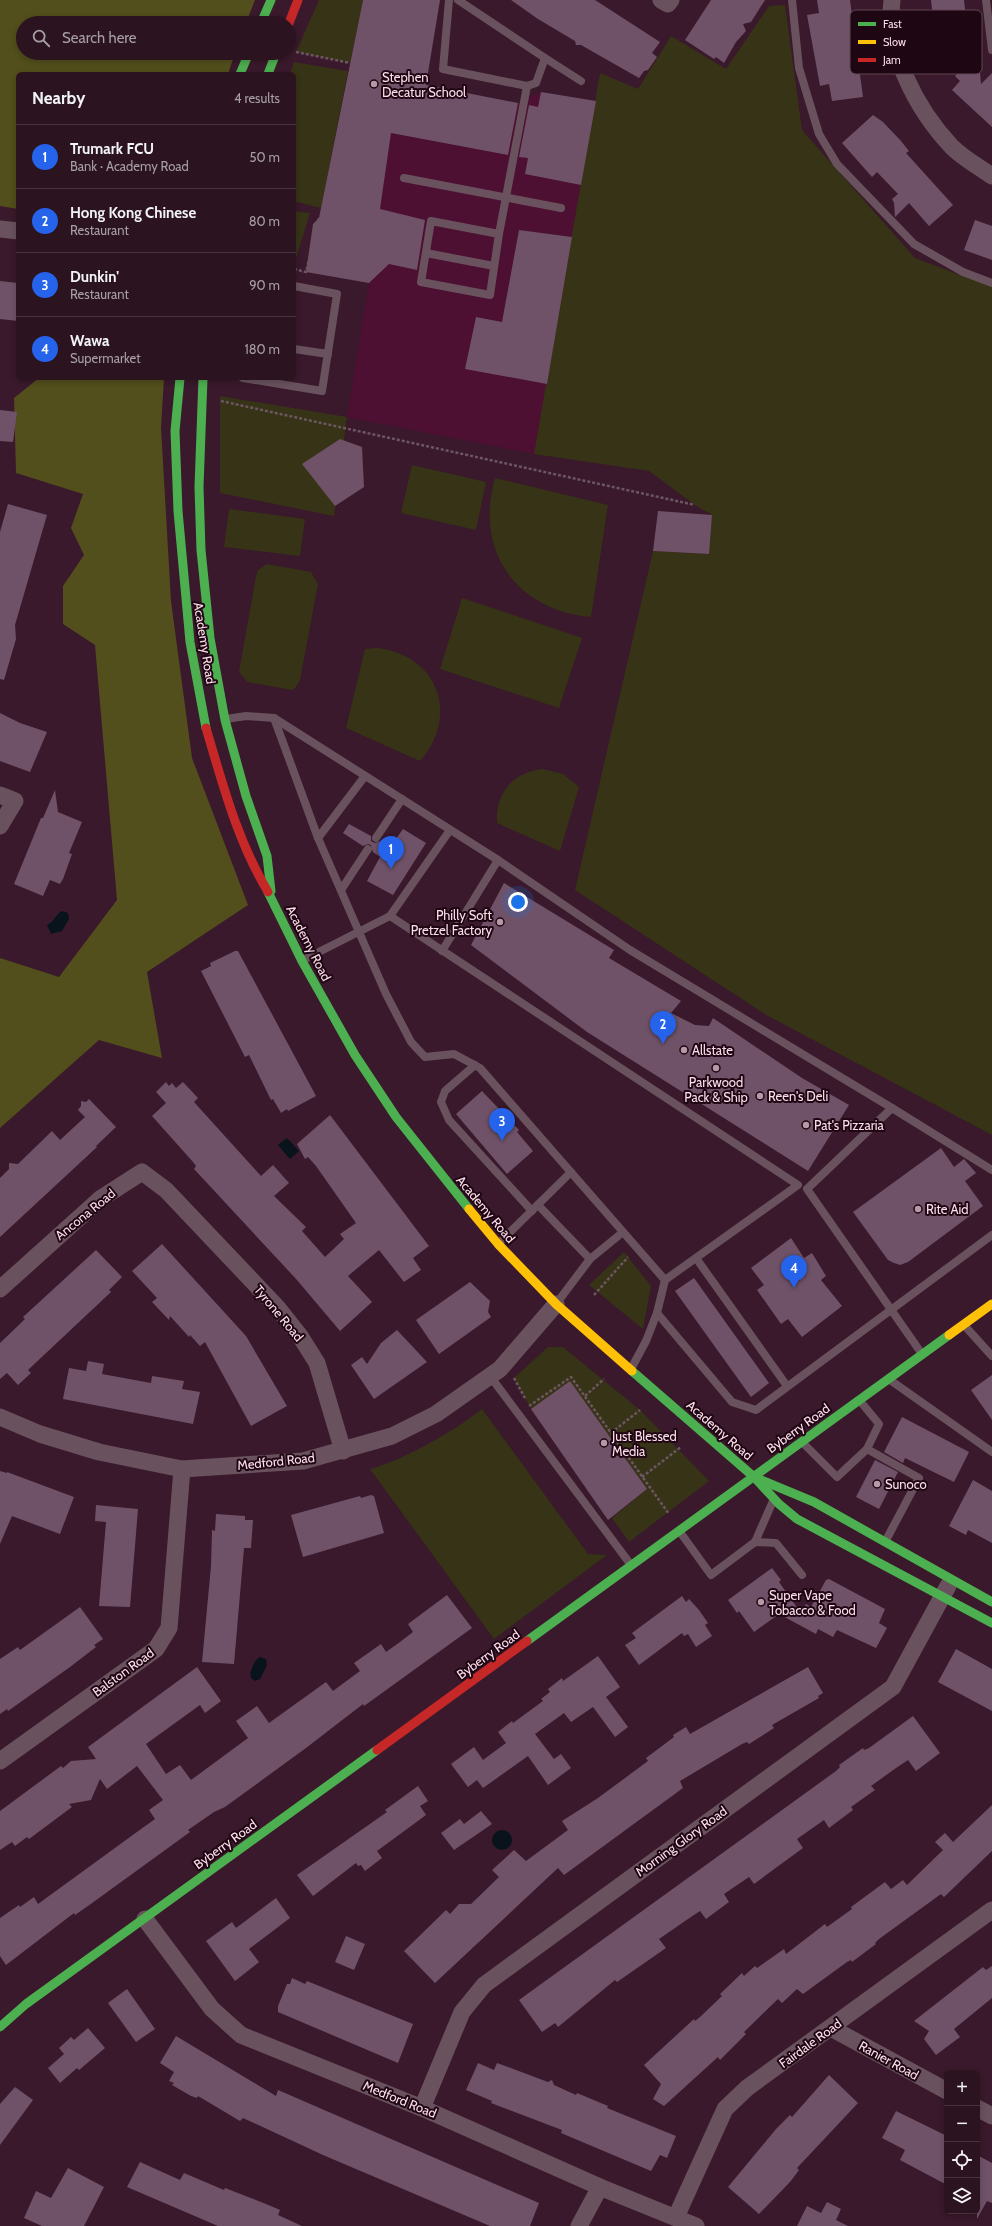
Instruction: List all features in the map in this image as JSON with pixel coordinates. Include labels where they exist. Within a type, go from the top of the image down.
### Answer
[{"type":"main road","points":[[264,16],[271,0]]},
{"type":"main road","points":[[291,16],[298,0]]},
{"type":"main road","points":[[241,72],[246,60]]},
{"type":"main road","points":[[269,72],[273,60]]},
{"type":"main road","name":"Academy Road","points":[[180,380],[175,439],[183,583],[190,642],[205,723],[225,793],[250,863],[272,898],[302,960],[355,1055],[396,1117],[440,1174],[498,1244],[556,1304],[754,1477],[797,1519],[992,1623]]},
{"type":"main road","name":"Academy Road","points":[[203,380],[199,487],[201,550],[210,638],[226,720],[246,796],[267,856],[272,898]]},
{"type":"main road","name":"Byberry Road","points":[[0,2027],[26,2004],[992,1304]]},
{"type":"main road","name":"Academy Road","points":[[754,1477],[814,1502],[951,1581],[992,1602]]},
{"type":"street","points":[[662,0],[668,4],[671,0]]},
{"type":"street","points":[[891,10],[892,0]]},
{"type":"street","points":[[905,74],[909,84],[928,119],[954,148],[992,176]]},
{"type":"street","points":[[0,229],[16,231]]},
{"type":"street","points":[[0,795],[15,801],[0,826]]},
{"type":"street","name":"Ancona Road","points":[[0,1289],[100,1199],[142,1172],[166,1190],[175,1200]]},
{"type":"street","name":"Tyrone Road","points":[[175,1200],[277,1307],[300,1336],[317,1363],[342,1451]]},
{"type":"street","name":"Medford Road","points":[[0,1417],[40,1434],[99,1452],[182,1469],[303,1460],[342,1451],[392,1436],[436,1414],[500,1369],[556,1304]]},
{"type":"street","name":"Balston Road","points":[[0,1761],[156,1649],[169,1628],[182,1469]]},
{"type":"street","name":"Morning Glory Road","points":[[422,2108],[462,2012],[484,1985],[893,1687],[951,1581]]},
{"type":"street","name":"Fairdale Road","points":[[676,2216],[725,2108],[747,2088],[992,1910]]},
{"type":"street","name":"Medford Road","points":[[145,1919],[212,2009],[241,2035],[422,2108],[600,2187],[676,2216],[696,2226]]},
{"type":"street","name":"Ranier Road","points":[[831,2028],[944,2089]]},
{"type":"street","points":[[980,2110],[992,2116]]},
{"type":"street","points":[[579,2226],[600,2187]]},
{"type":"lane","points":[[449,0],[442,69],[527,86],[536,83],[545,58]]},
{"type":"lane","points":[[458,0],[581,81]]},
{"type":"lane","points":[[792,0],[799,68],[819,134],[837,164],[914,244],[963,272],[992,283]]},
{"type":"lane","points":[[986,0],[992,50]]},
{"type":"lane","points":[[498,234],[431,221],[421,282],[490,295],[498,234],[527,86]]},
{"type":"lane","points":[[404,178],[561,208]]},
{"type":"lane","points":[[426,253],[494,266]]},
{"type":"lane","points":[[255,380],[322,392],[337,294],[296,286]]},
{"type":"lane","points":[[296,349],[328,354]]},
{"type":"lane","points":[[226,720],[246,716],[274,718],[498,860],[630,950],[992,1170]]},
{"type":"lane","points":[[274,718],[318,838],[342,890],[386,994],[411,1042],[426,1057],[454,1054],[480,1068],[665,1280]]},
{"type":"lane","points":[[318,838],[365,776]]},
{"type":"lane","points":[[376,838],[402,799]]},
{"type":"lane","points":[[302,960],[390,916],[450,830]]},
{"type":"lane","points":[[342,890],[368,849]]},
{"type":"lane","points":[[442,951],[498,860]]},
{"type":"lane","points":[[390,916],[798,1185],[807,1189],[922,1355]]},
{"type":"lane","points":[[475,1065],[445,1091],[441,1102],[449,1120],[535,1208],[590,1258]]},
{"type":"lane","points":[[807,1189],[892,1108]]},
{"type":"lane","points":[[498,1244],[572,1172]]},
{"type":"lane","points":[[630,1369],[646,1341],[657,1313],[665,1280],[798,1185]]},
{"type":"lane","points":[[556,1304],[590,1258],[623,1232]]},
{"type":"lane","points":[[657,1313],[732,1402],[756,1410],[890,1309],[992,1235]]},
{"type":"lane","points":[[696,1258],[787,1386]]},
{"type":"lane","points":[[964,1325],[992,1356]]},
{"type":"lane","points":[[490,1376],[632,1566]]},
{"type":"lane","points":[[889,1379],[992,1452]]},
{"type":"lane","points":[[802,1442],[837,1477],[867,1449],[879,1424],[860,1400]]},
{"type":"lane","points":[[867,1449],[919,1478],[884,1543]]},
{"type":"lane","points":[[679,1531],[711,1575],[755,1542],[774,1498],[780,1488]]},
{"type":"lane","points":[[755,1542],[776,1543],[802,1575]]},
{"type":"path","points":[[296,52],[350,64]]},
{"type":"path","points":[[296,270],[306,272],[318,218]]},
{"type":"path","points":[[214,399],[695,505]]},
{"type":"path","points":[[594,1295],[628,1256]]},
{"type":"path","points":[[514,1378],[529,1406],[571,1377],[670,1516]]},
{"type":"path","points":[[585,1396],[604,1379]]},
{"type":"path","points":[[611,1433],[640,1410]]},
{"type":"path","points":[[642,1477],[681,1447]]},
{"type":"shaded area","points":[[0,0],[255,0],[249,16],[16,16],[16,60],[233,60],[229,72],[16,72],[16,209],[0,206]]},
{"type":"shaded area","points":[[319,0],[363,0],[350,63],[296,52]]},
{"type":"shaded area","points":[[785,5],[802,130],[915,258],[992,287],[992,1135],[768,1016],[575,890],[653,551],[708,554],[712,515],[695,505],[649,471],[534,454],[600,73],[638,89],[671,36],[726,69],[769,6]]},
{"type":"shaded area","points":[[294,62],[348,71],[321,208],[296,202],[296,72],[291,72]]},
{"type":"shaded area","points":[[541,92],[525,174],[581,185],[572,237],[519,230],[502,322],[476,317],[465,368],[547,384],[534,454],[347,417],[369,283],[389,264],[417,270],[424,221],[378,218],[391,133],[508,155],[517,103]]},
{"type":"shaded area","points":[[296,211],[310,213],[296,258]]},
{"type":"shaded area","points":[[36,380],[164,380],[161,428],[171,601],[192,758],[248,905],[147,972],[162,1058],[99,1040],[0,1128],[0,958],[59,977],[117,900],[95,645],[63,624],[63,586],[84,555],[71,528],[83,494],[16,473],[14,398]]},
{"type":"shaded area","points":[[220,396],[347,417],[334,516],[220,493]]},
{"type":"shaded area","points":[[412,465],[486,482],[476,530],[401,513]]},
{"type":"shaded area","points":[[495,478],[608,505],[591,617],[564,612],[541,603],[522,589],[507,572],[496,552],[491,530],[490,505]]},
{"type":"shaded area","points":[[229,509],[305,519],[300,556],[224,547]]},
{"type":"shaded area","points":[[267,564],[311,572],[318,584],[300,680],[296,687],[292,690],[247,682],[239,672],[256,576],[258,570]]},
{"type":"shaded area","points":[[462,598],[582,638],[559,708],[440,669]]},
{"type":"shaded area","points":[[377,648],[398,653],[415,662],[428,675],[436,690],[440,707],[439,725],[432,743],[420,761],[346,728],[365,649]]},
{"type":"shaded area","points":[[543,769],[563,774],[579,787],[560,851],[497,823],[499,802],[508,786],[523,774]]},
{"type":"shaded area","points":[[62,911],[68,913],[69,919],[62,931],[51,934],[47,925]]},
{"type":"shaded area","points":[[287,1138],[299,1151],[290,1159],[278,1145]]},
{"type":"shaded area","points":[[624,1252],[651,1286],[643,1329],[589,1285]]},
{"type":"shaded area","points":[[548,1347],[563,1347],[640,1410],[709,1481],[629,1542],[612,1518],[647,1489],[570,1382],[531,1409],[514,1378]]},
{"type":"shaded area","points":[[482,1409],[588,1554],[607,1555],[494,1639],[370,1469],[398,1459],[428,1444],[471,1418]]},
{"type":"shaded area","points":[[260,1657],[266,1659],[267,1665],[260,1679],[255,1681],[251,1678],[251,1670],[254,1663]]},
{"type":"shaded area","points":[[502,1830],[509,1833],[512,1840],[509,1847],[502,1850],[495,1847],[492,1840],[495,1833]]},
{"type":"building","points":[[363,0],[440,0],[426,85],[518,103],[508,155],[391,133],[380,209],[425,220],[417,270],[389,264],[369,283],[306,272],[313,224],[319,218]]},
{"type":"building","points":[[511,0],[595,0],[660,42],[652,53],[657,57],[648,70],[644,71],[639,78],[581,45],[576,45],[575,41],[538,19]]},
{"type":"building","points":[[711,0],[765,0],[751,22],[743,24],[746,31],[736,42],[724,63],[716,57],[714,59],[685,40]]},
{"type":"building","points":[[817,0],[850,0],[851,10],[850,10],[850,74],[860,74],[863,97],[832,101],[829,84],[820,86],[807,15],[819,13]]},
{"type":"building","points":[[931,0],[964,0],[965,10],[932,10]]},
{"type":"building","points":[[992,73],[992,127],[952,90],[960,81],[955,76],[957,74],[980,74],[981,84]]},
{"type":"building","points":[[541,92],[596,101],[581,185],[525,174],[528,158],[519,157],[529,105],[538,107]]},
{"type":"building","points":[[873,115],[883,122],[901,141],[909,151],[906,153],[953,205],[929,226],[909,203],[895,217],[894,203],[892,199],[898,194],[877,172],[872,177],[842,143]]},
{"type":"building","points":[[975,220],[992,226],[992,260],[964,250]]},
{"type":"building","points":[[519,230],[572,237],[547,384],[465,369],[476,317],[502,322]]},
{"type":"building","points":[[0,281],[16,283],[16,321],[0,319]]},
{"type":"building","points":[[0,410],[17,412],[13,442],[0,441]]},
{"type":"building","points":[[340,439],[362,447],[364,487],[335,506],[302,464]]},
{"type":"building","points":[[8,504],[47,515],[15,625],[16,639],[4,680],[0,679],[0,532]]},
{"type":"building","points":[[658,511],[712,515],[709,554],[653,551]]},
{"type":"building","points":[[0,713],[20,723],[47,732],[30,772],[0,761]]},
{"type":"building","points":[[55,790],[58,812],[82,822],[69,853],[72,854],[63,879],[60,884],[50,880],[43,896],[14,884],[41,818],[43,818]]},
{"type":"building","points":[[349,824],[371,836],[371,841],[375,843],[381,841],[391,846],[403,829],[426,843],[393,895],[367,881],[380,857],[373,852],[371,845],[368,844],[363,846],[343,833]]},
{"type":"building","points":[[504,883],[614,950],[609,958],[681,1001],[671,1013],[695,1025],[709,1026],[713,1018],[802,1078],[849,1105],[808,1171],[587,1032],[471,945]]},
{"type":"building","points":[[238,951],[316,1096],[288,1111],[287,1109],[281,1113],[273,1099],[271,1100],[249,1055],[245,1057],[201,971],[211,966],[210,963]]},
{"type":"building","points":[[166,1082],[169,1086],[172,1083],[176,1088],[183,1082],[198,1098],[194,1102],[261,1176],[273,1165],[289,1183],[274,1196],[306,1227],[302,1231],[325,1257],[344,1239],[340,1234],[356,1223],[316,1166],[308,1157],[305,1159],[297,1144],[330,1115],[429,1246],[413,1258],[421,1270],[404,1282],[379,1250],[348,1276],[372,1302],[340,1331],[297,1280],[194,1169],[196,1166],[193,1162],[152,1116],[166,1103],[156,1092]]},
{"type":"building","points":[[482,1091],[519,1130],[517,1132],[533,1151],[507,1174],[456,1114]]},
{"type":"building","points":[[89,1099],[116,1127],[96,1146],[97,1147],[0,1237],[0,1178],[9,1169],[9,1163],[18,1164],[52,1131],[60,1140],[85,1117],[78,1110],[81,1106],[81,1101],[86,1102]]},
{"type":"building","name":"Rite Aid","points":[[941,1148],[954,1167],[964,1159],[976,1173],[965,1181],[983,1206],[908,1262],[900,1265],[894,1263],[888,1260],[853,1212]]},
{"type":"building","points":[[791,1238],[804,1258],[812,1253],[826,1276],[821,1280],[842,1306],[802,1337],[788,1319],[781,1324],[757,1290],[764,1285],[751,1268]]},
{"type":"building","points":[[162,1244],[246,1336],[287,1406],[251,1426],[205,1342],[200,1346],[190,1335],[189,1337],[170,1316],[169,1320],[152,1302],[157,1298],[132,1271]]},
{"type":"building","points":[[96,1250],[122,1277],[109,1290],[111,1292],[28,1370],[31,1373],[18,1385],[7,1373],[0,1379],[0,1343],[25,1319],[23,1317]]},
{"type":"building","points":[[694,1278],[769,1383],[751,1397],[675,1291]]},
{"type":"building","points":[[470,1282],[490,1301],[488,1312],[491,1317],[439,1354],[416,1320]]},
{"type":"building","points":[[397,1330],[427,1362],[374,1399],[351,1365],[362,1357],[367,1364],[381,1343]]},
{"type":"building","points":[[88,1361],[104,1364],[102,1374],[151,1383],[152,1376],[184,1381],[182,1389],[200,1392],[193,1424],[63,1399],[69,1368],[86,1371]]},
{"type":"building","points":[[992,1375],[992,1420],[971,1390]]},
{"type":"building","points":[[570,1381],[647,1489],[608,1520],[531,1409]]},
{"type":"building","points":[[902,1417],[969,1452],[954,1482],[905,1458],[903,1463],[884,1452]]},
{"type":"building","name":"Sunoco","points":[[875,1460],[898,1472],[879,1509],[856,1497]]},
{"type":"building","points":[[0,1471],[7,1472],[74,1497],[60,1534],[12,1516],[0,1544]]},
{"type":"building","points":[[973,1480],[992,1491],[992,1543],[968,1530],[966,1535],[949,1526]]},
{"type":"building","points":[[371,1495],[374,1496],[384,1533],[303,1557],[291,1515],[360,1496],[361,1498]]},
{"type":"building","points":[[96,1505],[138,1509],[130,1607],[99,1606],[106,1522],[95,1521]]},
{"type":"building","points":[[216,1514],[245,1516],[245,1520],[253,1520],[251,1548],[244,1548],[234,1664],[202,1662],[211,1566],[212,1530],[215,1531]]},
{"type":"building","points":[[772,1568],[781,1580],[779,1582],[801,1613],[806,1604],[811,1607],[826,1580],[829,1579],[885,1609],[879,1623],[887,1628],[876,1648],[837,1630],[833,1637],[818,1629],[816,1634],[779,1614],[754,1632],[739,1611],[737,1613],[728,1600]]},
{"type":"building","points":[[447,1595],[472,1628],[364,1706],[363,1704],[225,1807],[214,1812],[188,1830],[190,1832],[88,1906],[75,1915],[74,1913],[6,1965],[0,1956],[0,1918],[34,1897],[38,1904],[155,1819],[149,1810],[163,1800],[137,1766],[107,1789],[100,1779],[91,1800],[69,1804],[72,1807],[29,1839],[27,1837],[15,1846],[12,1842],[0,1850],[0,1811],[61,1766],[63,1768],[71,1761],[96,1759],[88,1747],[197,1667],[221,1701],[205,1713],[200,1705],[146,1744],[166,1774],[180,1765],[191,1780],[248,1738],[236,1721],[257,1706],[269,1723],[326,1682],[333,1691],[360,1671],[354,1663],[381,1644],[386,1652],[400,1642],[413,1632],[408,1624]]},
{"type":"building","points":[[682,1596],[686,1602],[689,1599],[699,1610],[708,1623],[705,1625],[712,1636],[696,1647],[688,1634],[684,1636],[682,1633],[639,1665],[625,1645],[636,1638],[632,1633]]},
{"type":"building","points":[[80,1607],[103,1639],[94,1645],[96,1647],[70,1667],[8,1711],[7,1709],[0,1714],[0,1659],[18,1647],[20,1650]]},
{"type":"building","points":[[956,1649],[992,1669],[992,1711],[938,1682]]},
{"type":"building","points":[[598,1656],[620,1687],[606,1697],[628,1727],[615,1737],[593,1707],[571,1722],[564,1713],[535,1734],[554,1759],[561,1754],[571,1768],[548,1785],[528,1756],[483,1788],[477,1780],[468,1787],[451,1764],[474,1747],[483,1760],[506,1743],[498,1732],[543,1701],[541,1699],[550,1692],[548,1689],[562,1678],[563,1681]]},
{"type":"building","points":[[808,1667],[823,1693],[818,1696],[819,1698],[772,1725],[774,1728],[749,1744],[747,1742],[742,1744],[680,1781],[683,1788],[564,1875],[558,1868],[435,1983],[404,1951],[446,1910],[450,1914],[459,1904],[471,1904],[499,1877],[492,1870],[514,1850],[526,1861],[568,1830],[562,1821],[598,1798],[648,1761],[646,1758],[674,1737],[673,1735],[686,1727],[690,1734]]},
{"type":"building","points":[[913,1716],[940,1753],[916,1771],[908,1760],[896,1768],[871,1786],[875,1790],[851,1807],[853,1810],[829,1828],[824,1820],[797,1839],[803,1848],[754,1884],[749,1877],[724,1894],[729,1902],[706,1919],[700,1911],[659,1939],[666,1948],[617,1982],[615,1980],[558,2027],[555,2023],[542,2032],[519,2000],[836,1771],[840,1767],[839,1765],[863,1748],[864,1750],[869,1748]]},
{"type":"building","points":[[418,1786],[428,1801],[420,1806],[426,1815],[377,1851],[382,1858],[365,1871],[361,1865],[358,1866],[356,1863],[313,1896],[297,1875],[387,1812],[385,1810]]},
{"type":"building","points":[[992,1805],[992,1851],[944,1897],[941,1894],[879,1939],[875,1943],[876,1944],[852,1962],[851,1960],[847,1962],[803,1994],[797,1989],[782,2003],[778,1999],[744,2032],[746,2034],[720,2060],[718,2057],[664,2106],[653,2099],[661,2084],[644,2065],[694,2019],[695,2021],[700,2017],[722,1996],[720,1994],[742,1973],[744,1976],[755,1966],[757,1968],[784,1949],[786,1954],[825,1924],[827,1927],[852,1909],[851,1907],[885,1882],[891,1889],[903,1880],[907,1885],[943,1850],[935,1842],[945,1833],[953,1842]]},
{"type":"building","points":[[481,1811],[492,1824],[454,1850],[441,1833],[460,1819],[464,1824]]},
{"type":"building","points":[[276,1898],[290,1918],[249,1949],[259,1962],[235,1981],[206,1941],[232,1922],[236,1928]]},
{"type":"building","points":[[346,1936],[365,1944],[354,1970],[335,1962]]},
{"type":"building","points":[[992,1966],[992,1998],[954,2029],[960,2037],[936,2055],[924,2039],[929,2031],[914,2021],[983,1967],[986,1970]]},
{"type":"building","points":[[292,1978],[305,1984],[307,1981],[413,2024],[398,2063],[278,2012],[278,2006],[287,1984],[290,1984]]},
{"type":"building","points":[[127,1989],[155,2029],[136,2042],[108,2003]]},
{"type":"building","points":[[88,2028],[105,2048],[79,2070],[77,2068],[60,2083],[48,2068],[64,2054],[59,2048],[71,2037],[74,2040]]},
{"type":"building","points":[[176,2036],[276,2096],[278,2090],[539,2203],[530,2226],[490,2226],[323,2155],[243,2118],[240,2121],[198,2096],[197,2098],[191,2096],[172,2085],[174,2083],[169,2081],[174,2072],[160,2063]]},
{"type":"building","points":[[478,2063],[494,2070],[497,2063],[548,2082],[552,2080],[554,2085],[576,2095],[577,2093],[608,2106],[607,2108],[676,2136],[667,2158],[660,2155],[651,2171],[561,2133],[562,2130],[491,2103],[492,2101],[466,2090]]},
{"type":"building","points":[[829,2075],[858,2103],[797,2168],[799,2170],[790,2182],[759,2214],[728,2187],[776,2129],[790,2115],[792,2117]]},
{"type":"building","points":[[15,2087],[33,2100],[0,2145],[0,2104]]},
{"type":"building","points":[[896,2111],[944,2135],[944,2183],[900,2160],[905,2150],[882,2138]]},
{"type":"building","points":[[980,2157],[992,2163],[992,2203],[987,2201],[980,2214]]},
{"type":"building","points":[[140,2162],[180,2180],[184,2173],[224,2190],[225,2188],[266,2204],[280,2210],[278,2215],[302,2226],[218,2226],[127,2187]]},
{"type":"building","points":[[68,2168],[104,2187],[84,2226],[42,2226],[24,2218],[36,2191],[51,2198]]},
{"type":"building","points":[[827,2202],[841,2209],[836,2220],[848,2226],[797,2226],[807,2206],[821,2213]]},
{"type":"traffic: fast","points":[[264,16],[271,0]]},
{"type":"traffic: fast","points":[[241,72],[246,60]]},
{"type":"traffic: fast","points":[[269,72],[273,60]]},
{"type":"traffic: fast","points":[[180,380],[175,431],[178,511],[190,642],[206,728]]},
{"type":"traffic: fast","points":[[203,380],[199,487],[201,550],[210,638],[225,720],[246,796],[267,856],[271,891]]},
{"type":"traffic: fast","points":[[268,892],[302,961],[355,1055],[396,1117],[469,1209]]},
{"type":"traffic: fast","points":[[527,1641],[949,1335]]},
{"type":"traffic: fast","points":[[632,1371],[754,1477],[779,1504],[797,1519],[992,1623]]},
{"type":"traffic: fast","points":[[761,1480],[814,1502],[992,1602]]},
{"type":"traffic: fast","points":[[0,2027],[26,2004],[377,1750]]},
{"type":"traffic: slow","points":[[469,1209],[498,1244],[556,1304],[632,1371]]},
{"type":"traffic: slow","points":[[949,1335],[992,1304]]},
{"type":"traffic: jam","points":[[292,16],[298,0]]},
{"type":"traffic: jam","points":[[206,728],[239,832],[257,872],[268,892]]},
{"type":"traffic: jam","points":[[377,1750],[527,1641]]},
{"type":"place","name":"Stephen Decatur School","points":[[374,84]]},
{"type":"place","name":"Trumark FCU","points":[[391,869]]},
{"type":"place","name":"Philly Soft Pretzel Factory","points":[[500,922]]},
{"type":"place","name":"Hong Kong Chinese","points":[[663,1044]]},
{"type":"place","name":"Allstate","points":[[684,1050]]},
{"type":"place","name":"Parkwood Pack & Ship","points":[[716,1068]]},
{"type":"place","name":"Reen's Deli","points":[[760,1096]]},
{"type":"place","name":"Pat's Pizzaria","points":[[806,1125]]},
{"type":"place","name":"Dunkin'","points":[[502,1141]]},
{"type":"place","name":"Rite Aid","points":[[918,1209]]},
{"type":"place","name":"Wawa","points":[[794,1288]]},
{"type":"place","name":"Just Blessed Media","points":[[604,1443]]},
{"type":"place","name":"Sunoco","points":[[877,1484]]},
{"type":"place","name":"Super Vape Tobacco & Food","points":[[761,1602]]}]
